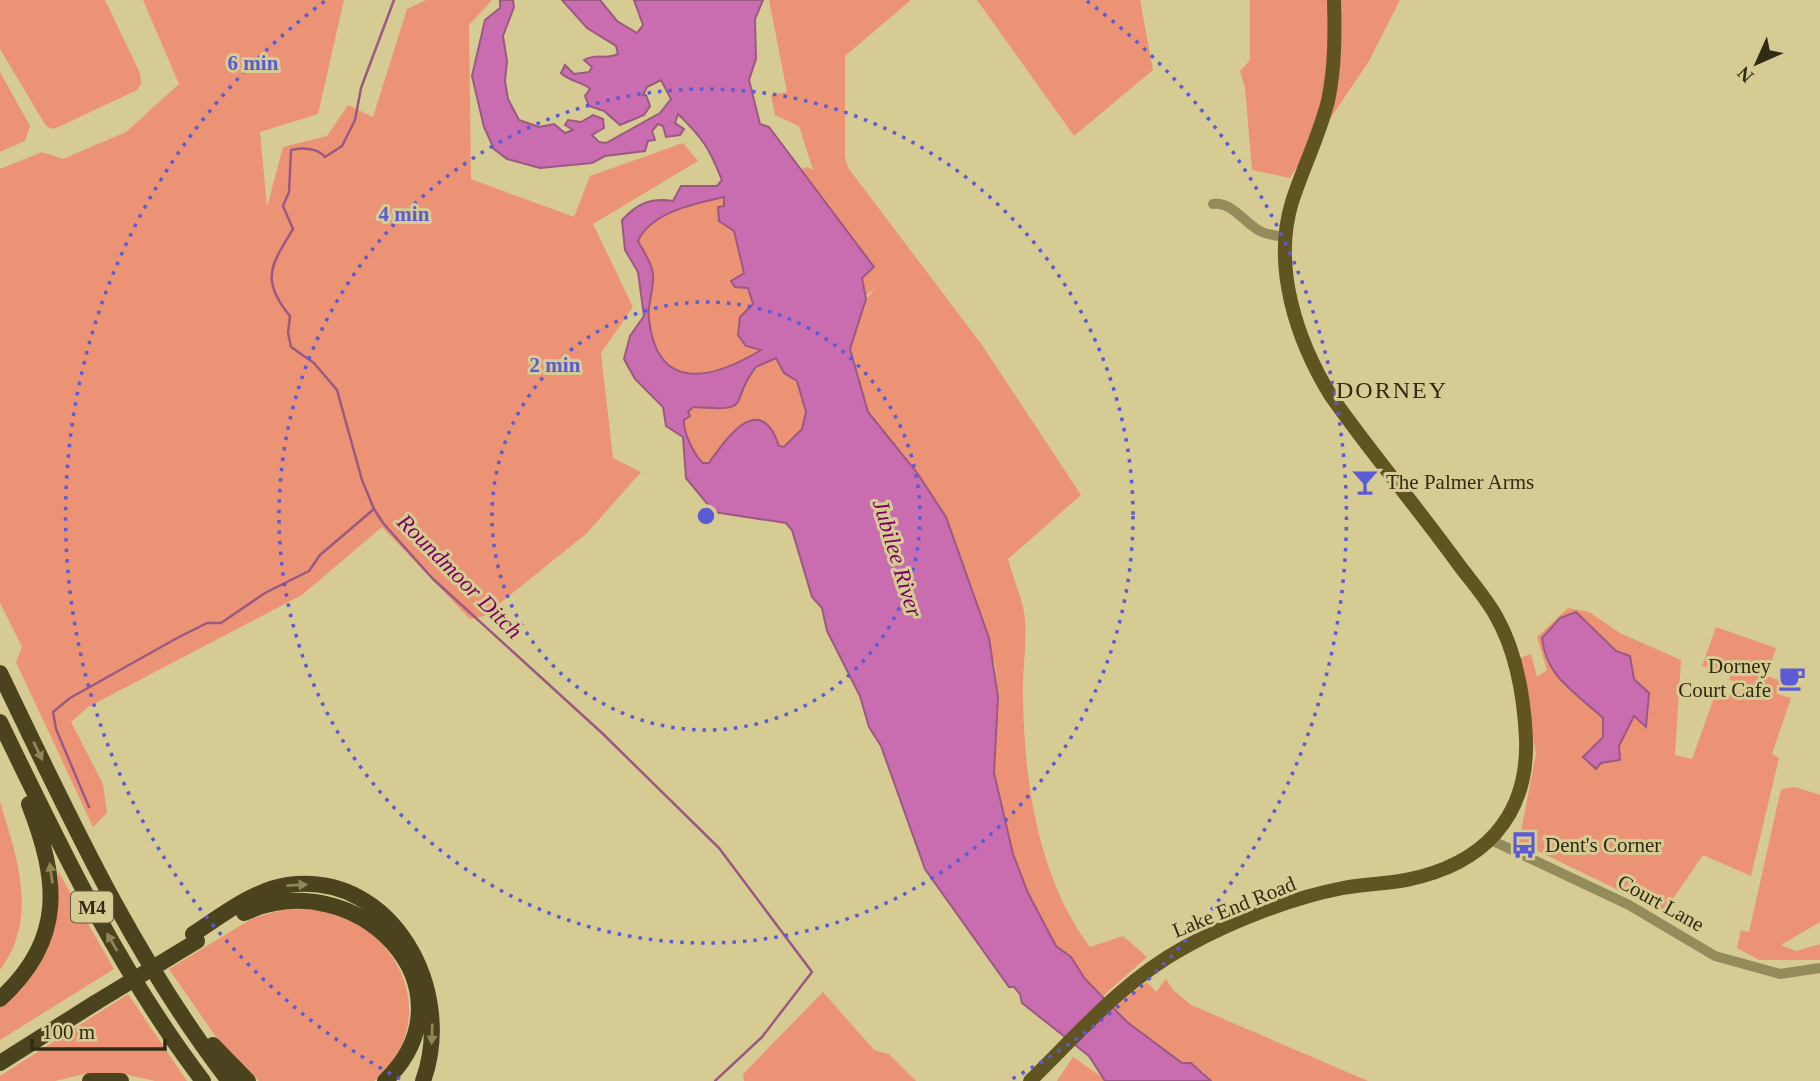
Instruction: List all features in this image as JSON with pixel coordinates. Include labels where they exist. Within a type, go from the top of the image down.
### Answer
[{"type":"highway","name":"M4","points":[[0,673],[101,879],[173,1002],[229,1081]]},
{"type":"highway","name":"M4","points":[[0,722],[92,908],[152,1007],[203,1081]]},
{"type":"highway","name":"M4","points":[[0,728],[49,860],[52,895],[50,919],[41,945],[29,967],[0,999]]},
{"type":"highway","points":[[0,1063],[243,903],[281,886],[323,886],[345,891],[365,901],[401,934],[426,981],[432,1039],[423,1081]]},
{"type":"highway","points":[[195,937],[253,909],[290,899],[340,906],[380,929],[406,961],[413,978],[417,1003],[416,1021],[408,1049],[385,1081]]},
{"type":"highway","points":[[0,1051],[93,1000]]},
{"type":"highway","name":"M4","points":[[173,1002],[248,1081]]},
{"type":"highway","points":[[90,1081],[121,1081]]},
{"type":"main road","points":[[1334,0],[1334,64],[1328,100],[1291,204],[1285,237],[1291,298],[1315,370],[1363,441],[1496,616],[1515,663],[1525,716],[1526,757],[1521,789],[1507,820],[1491,840]]},
{"type":"main road","name":"Lake End Road","points":[[1030,1081],[1114,996],[1186,946],[1232,925],[1342,888],[1433,873],[1469,857],[1491,840]]},
{"type":"street","points":[[1213,204],[1220,203],[1230,208],[1260,232],[1285,237]]},
{"type":"street","name":"Court Lane","points":[[1491,840],[1629,905],[1715,956],[1780,974],[1820,968]]},
{"type":"shaded area","points":[[0,0],[105,0],[140,73],[141,84],[137,90],[65,124],[53,129],[46,126],[0,49]]},
{"type":"shaded area","points":[[143,0],[344,0],[318,114],[260,132],[267,207],[283,147],[327,136],[348,105],[373,117],[407,9],[426,0],[492,0],[469,25],[471,179],[574,217],[590,176],[683,143],[698,161],[593,224],[633,307],[601,353],[613,458],[641,472],[586,534],[484,616],[470,619],[382,527],[302,595],[88,707],[71,722],[103,784],[107,813],[93,827],[16,662],[22,647],[0,603],[0,169],[42,152],[63,159],[126,132],[179,84]]},
{"type":"shaded area","points":[[769,0],[911,0],[845,56],[845,158],[849,169],[982,345],[1081,495],[1008,559],[1024,613],[1024,728],[1031,795],[1046,860],[1072,920],[1090,947],[1123,936],[1147,957],[1103,996],[1085,979],[1070,957],[1056,946],[1028,893],[1013,854],[994,773],[998,697],[995,662],[984,659],[868,412],[850,349],[866,299],[876,288],[864,297],[788,173],[807,167],[813,170],[799,126],[775,115],[771,95],[787,92]]},
{"type":"shaded area","points":[[977,0],[1140,0],[1153,70],[1074,136]]},
{"type":"shaded area","points":[[1250,0],[1400,0],[1369,61],[1290,178],[1252,170],[1245,88],[1240,71],[1250,60]]},
{"type":"shaded area","points":[[0,72],[30,126],[25,141],[0,152]]},
{"type":"shaded area","points":[[681,186],[728,195],[740,227],[773,347],[743,381],[772,355],[779,356],[798,378],[813,415],[786,523],[714,512],[686,478],[683,437],[666,426],[663,407],[635,379],[624,359],[630,336],[644,316],[638,272],[625,250],[622,220],[645,203],[673,201]]},
{"type":"shaded area","points":[[1568,608],[1589,612],[1620,633],[1681,660],[1675,755],[1692,759],[1716,692],[1728,698],[1732,691],[1741,693],[1744,684],[1729,680],[1731,674],[1702,666],[1716,627],[1776,648],[1767,676],[1782,681],[1777,694],[1791,698],[1772,754],[1779,758],[1751,876],[1703,855],[1664,912],[1519,842],[1536,753],[1519,658],[1531,654],[1537,677],[1547,670],[1537,637]]},
{"type":"shaded area","points":[[1795,787],[1820,795],[1820,922],[1781,945],[1796,951],[1820,944],[1820,960],[1759,960],[1737,948],[1741,930],[1749,932],[1781,789]]},
{"type":"shaded area","points":[[0,802],[18,866],[22,908],[19,930],[12,950],[0,970]]},
{"type":"shaded area","points":[[58,871],[114,969],[0,1040],[0,1007],[7,1001],[58,893]]},
{"type":"shaded area","points":[[286,909],[329,912],[356,923],[378,940],[394,960],[405,984],[409,1009],[406,1034],[394,1059],[374,1081],[259,1081],[216,1037],[169,969],[253,918]]},
{"type":"shaded area","points":[[1166,979],[1173,990],[1191,1005],[1368,1081],[1211,1081],[1204,1078],[1205,1073],[1191,1063],[1183,1063],[1127,1022],[1114,1007],[1147,982],[1156,992]]},
{"type":"shaded area","points":[[823,992],[874,1050],[889,1054],[916,1081],[744,1081],[743,1074]]},
{"type":"shaded area","points":[[128,994],[187,1081],[155,1081],[119,1073],[89,1073],[55,1081],[0,1081],[0,1076]]},
{"type":"shaded area","points":[[1073,1057],[1107,1081],[1057,1081]]},
{"type":"water","name":"Jubilee River","points":[[500,0],[513,0],[514,7],[503,36],[507,61],[505,81],[508,99],[519,120],[539,127],[554,124],[565,133],[573,130],[565,125],[568,120],[581,122],[593,115],[603,119],[604,128],[592,135],[599,142],[606,143],[660,113],[671,99],[661,80],[647,87],[643,95],[646,95],[650,106],[644,115],[620,125],[604,111],[589,106],[585,96],[590,89],[561,73],[565,65],[574,74],[589,72],[592,67],[584,60],[618,54],[616,46],[587,28],[562,0],[600,0],[617,21],[637,33],[643,25],[634,0],[763,0],[755,19],[756,59],[749,80],[760,124],[769,127],[874,267],[862,278],[866,299],[850,349],[868,412],[918,474],[946,517],[989,638],[998,697],[994,773],[1013,854],[1028,893],[1056,946],[1071,957],[1085,979],[1127,1022],[1182,1063],[1191,1063],[1211,1081],[1105,1081],[1089,1056],[1022,1003],[1020,994],[1014,987],[1009,987],[925,869],[881,746],[869,727],[860,696],[827,631],[822,608],[812,597],[792,530],[786,523],[714,512],[686,478],[683,437],[666,426],[663,407],[635,379],[624,359],[630,336],[644,316],[638,272],[625,250],[622,220],[645,203],[673,201],[681,186],[717,186],[722,180],[713,160],[699,137],[678,114],[675,123],[684,129],[680,135],[666,137],[663,126],[658,124],[652,131],[655,140],[648,141],[645,151],[605,156],[592,163],[540,168],[507,159],[494,149],[484,127],[472,76],[485,20],[500,8]],"holes":[[[724,197],[724,206],[718,207],[719,221],[734,231],[744,273],[731,281],[735,287],[748,288],[753,304],[740,317],[738,335],[746,346],[761,350],[724,368],[690,374],[675,369],[663,360],[654,343],[649,319],[653,271],[638,241],[653,223],[675,210]],[[776,358],[784,373],[797,381],[806,412],[802,429],[784,447],[779,446],[772,430],[763,422],[754,420],[744,423],[725,441],[709,463],[703,463],[685,431],[684,420],[690,416],[688,412],[693,407],[733,406],[738,402],[756,367]]]},
{"type":"water","points":[[1576,612],[1616,651],[1630,656],[1634,679],[1649,693],[1646,727],[1634,716],[1619,746],[1620,760],[1601,763],[1596,769],[1583,757],[1603,737],[1603,718],[1572,692],[1556,674],[1549,663],[1542,638],[1560,618]]},
{"type":"waterway","name":"Roundmoor Ditch","points":[[394,0],[361,88],[355,120],[342,146],[325,157],[309,149],[291,150],[289,192],[283,206],[293,229],[274,263],[272,272],[275,292],[290,316],[288,333],[291,347],[314,363],[337,390],[362,480],[383,523],[432,578],[602,733],[719,848],[812,972],[762,1037],[715,1081]]},
{"type":"waterway","points":[[89,807],[56,729],[53,712],[70,698],[179,637],[207,623],[221,623],[265,593],[309,571],[320,555],[374,509]]},
{"type":"place","name":"The Palmer Arms","points":[[1365,482]]},
{"type":"place","name":"Dorney Court Cafe","points":[[1792,678]]},
{"type":"place","name":"Dent's Corner","points":[[1524,845]]},
{"type":"district","name":"DORNEY","points":[[1392,390]]}]
